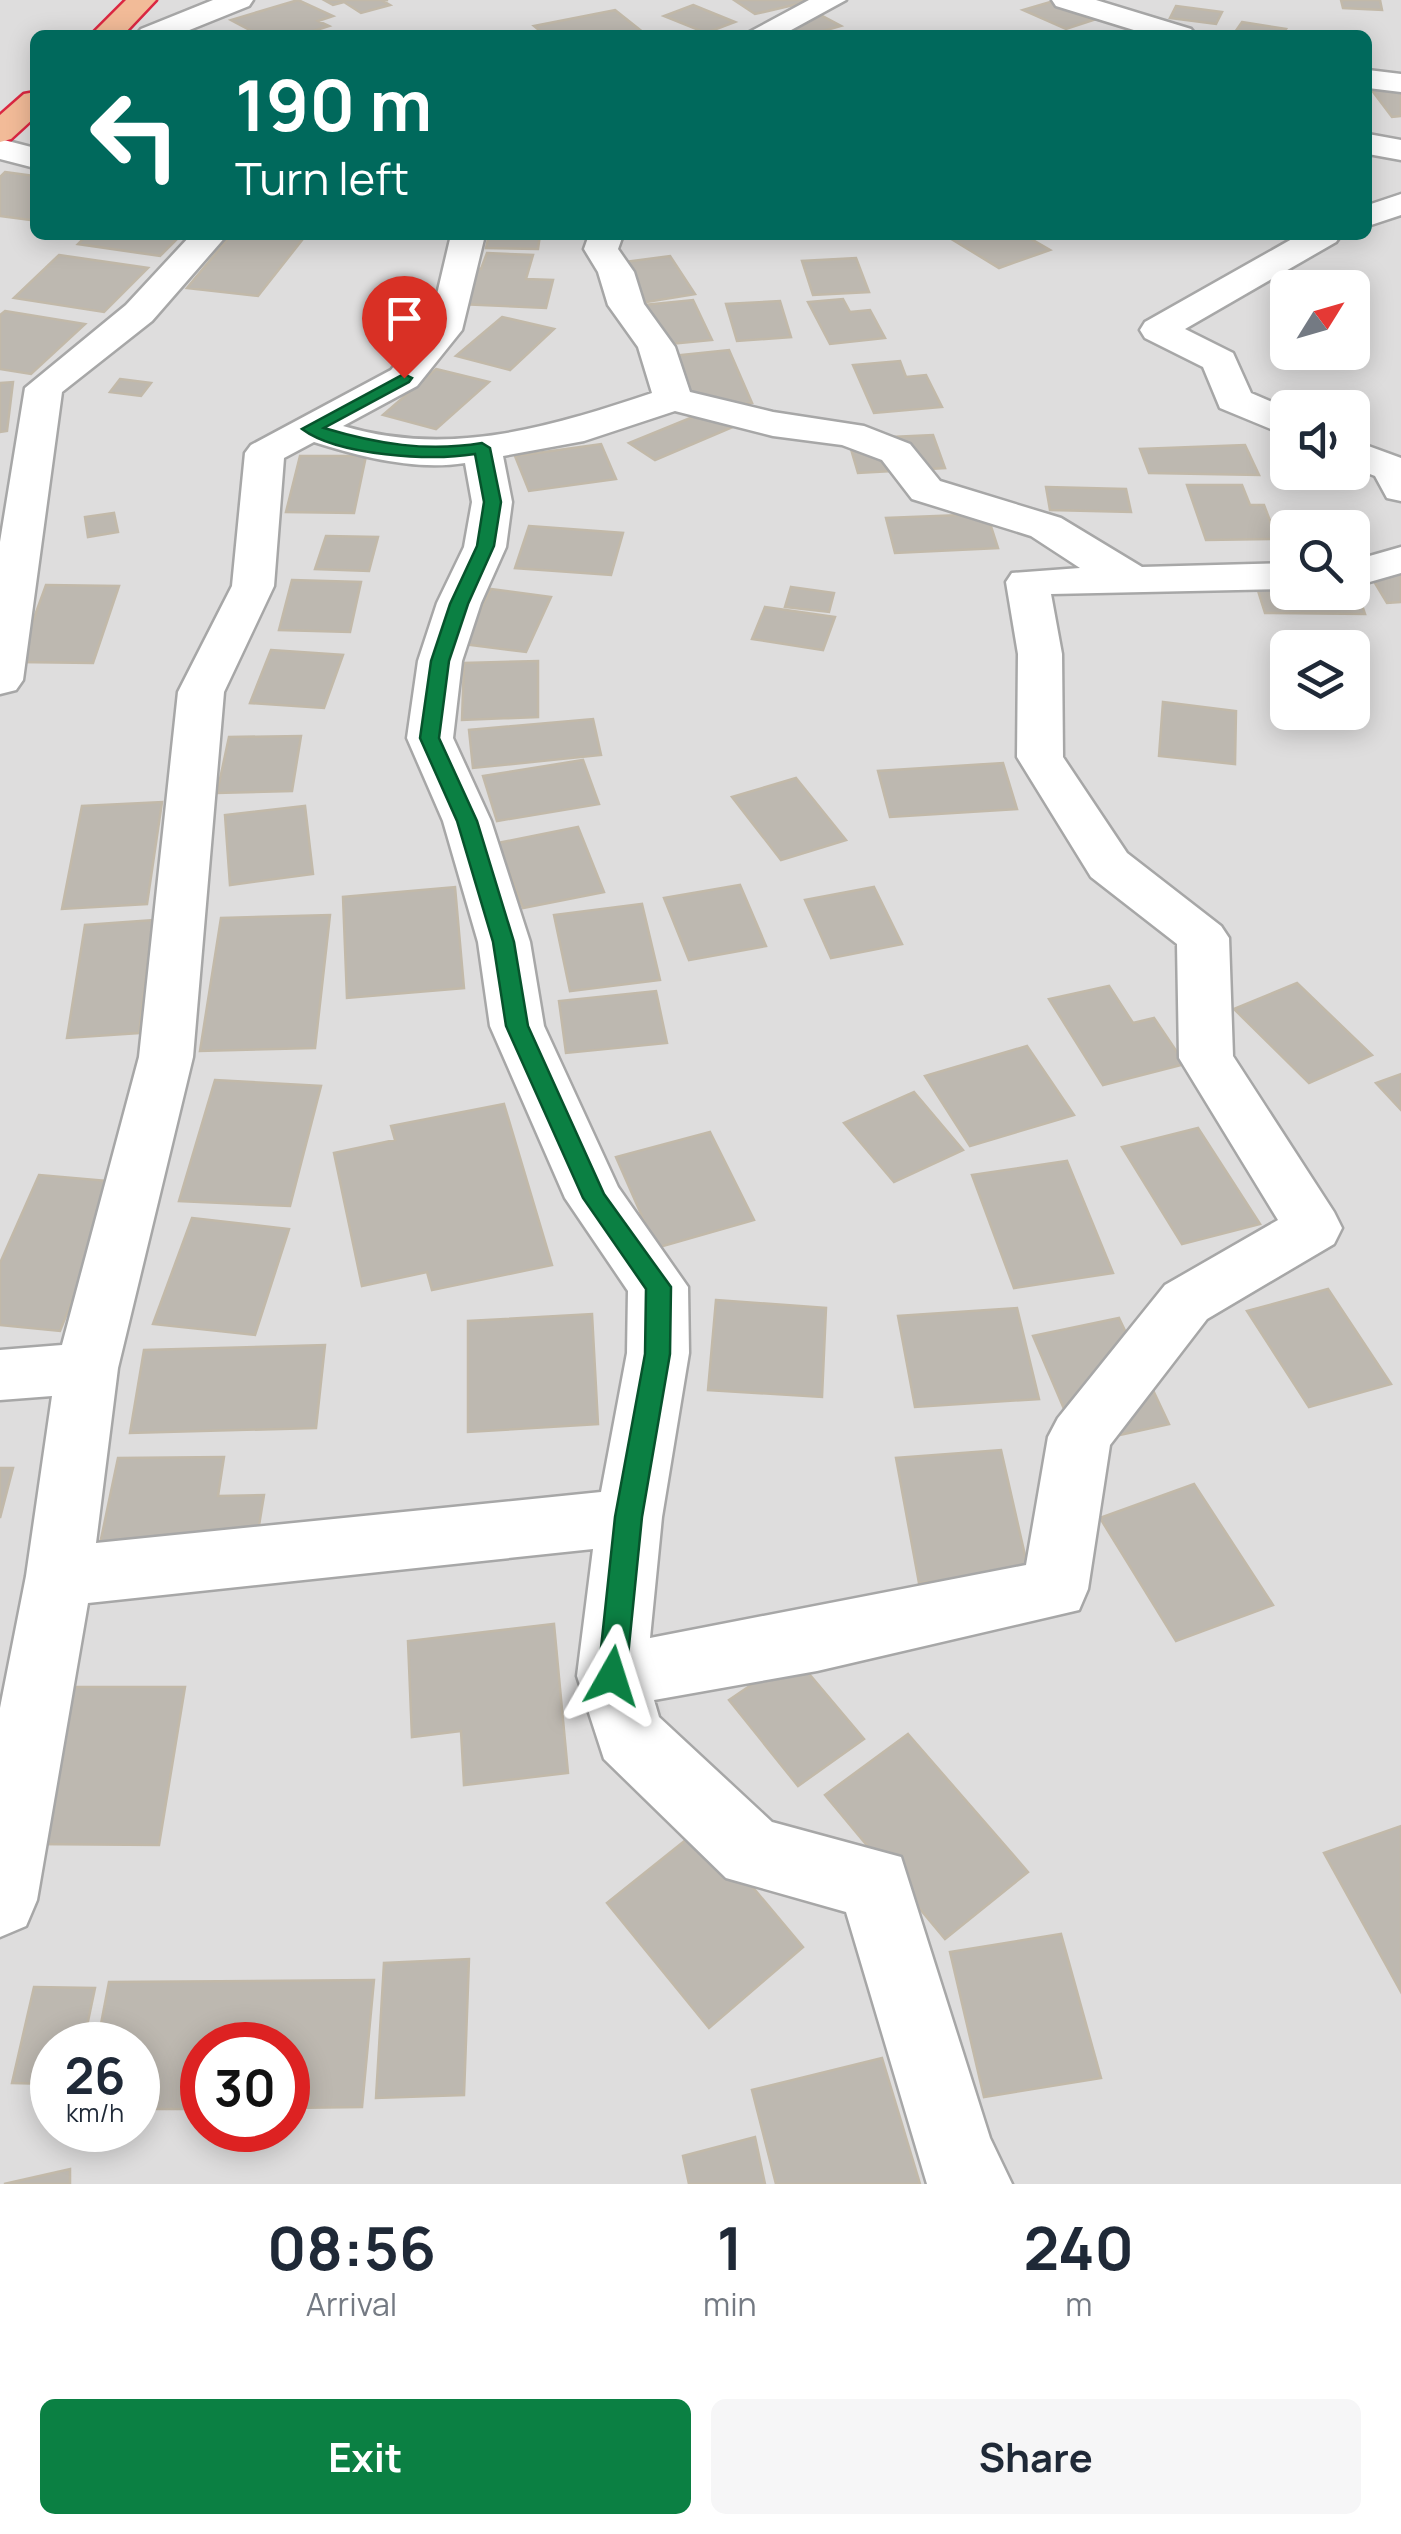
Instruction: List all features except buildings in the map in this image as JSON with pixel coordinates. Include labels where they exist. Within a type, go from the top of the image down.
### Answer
[{"type":"highway","points":[[111,30],[142,0]]},
{"type":"highway","points":[[0,132],[30,105]]},
{"type":"street","points":[[163,30],[239,0]]},
{"type":"street","points":[[769,30],[832,0]]},
{"type":"street","points":[[1066,0],[1165,30]]},
{"type":"street","points":[[1372,79],[1401,83]]},
{"type":"street","points":[[1372,145],[1401,150]]},
{"type":"street","points":[[0,150],[30,157]]},
{"type":"street","points":[[1372,215],[1401,204]]},
{"type":"street","points":[[0,680],[44,388],[139,313],[205,240]]},
{"type":"street","points":[[0,1900],[59,1576],[87,1368],[166,1058],[201,692],[253,586],[266,454],[404,378],[449,322],[467,240]]},
{"type":"street","points":[[604,240],[601,249],[616,272],[626,305],[656,348],[672,399]]},
{"type":"street","points":[[1270,416],[1234,400],[1220,361],[1158,330],[1315,240]]},
{"type":"street","points":[[310,429],[360,444],[439,455],[570,433],[672,399],[773,424],[850,434],[896,452],[926,490],[1046,527],[1081,552],[1132,578]]},
{"type":"street","points":[[482,448],[492,502],[486,546],[459,604],[440,661],[430,738],[467,821],[504,942],[517,1026],[594,1198],[658,1287],[658,1354],[629,1517],[612,1676],[629,1736],[752,1853],[876,1882],[956,2155],[971,2184]]},
{"type":"street","points":[[1370,460],[1392,469],[1401,489]]},
{"type":"street","points":[[1370,569],[1401,560]]},
{"type":"street","points":[[612,1676],[817,1640],[1055,1589],[1080,1437],[1186,1302],[1313,1228],[1206,1058],[1203,938],[1108,865],[1040,757],[1040,654],[1027,582],[1270,576]]},
{"type":"street","points":[[0,1375],[87,1368]]},
{"type":"street","points":[[59,1576],[629,1517]]},
{"type":"shaded area","points":[[0,0],[1401,0],[1401,2184],[0,2184]]},
{"type":"route","points":[[404,378],[310,429],[360,444],[439,455],[482,448],[492,502],[486,546],[459,604],[440,661],[430,738],[467,821],[504,942],[517,1026],[594,1198],[658,1287],[658,1354],[629,1517],[612,1676]]}]
